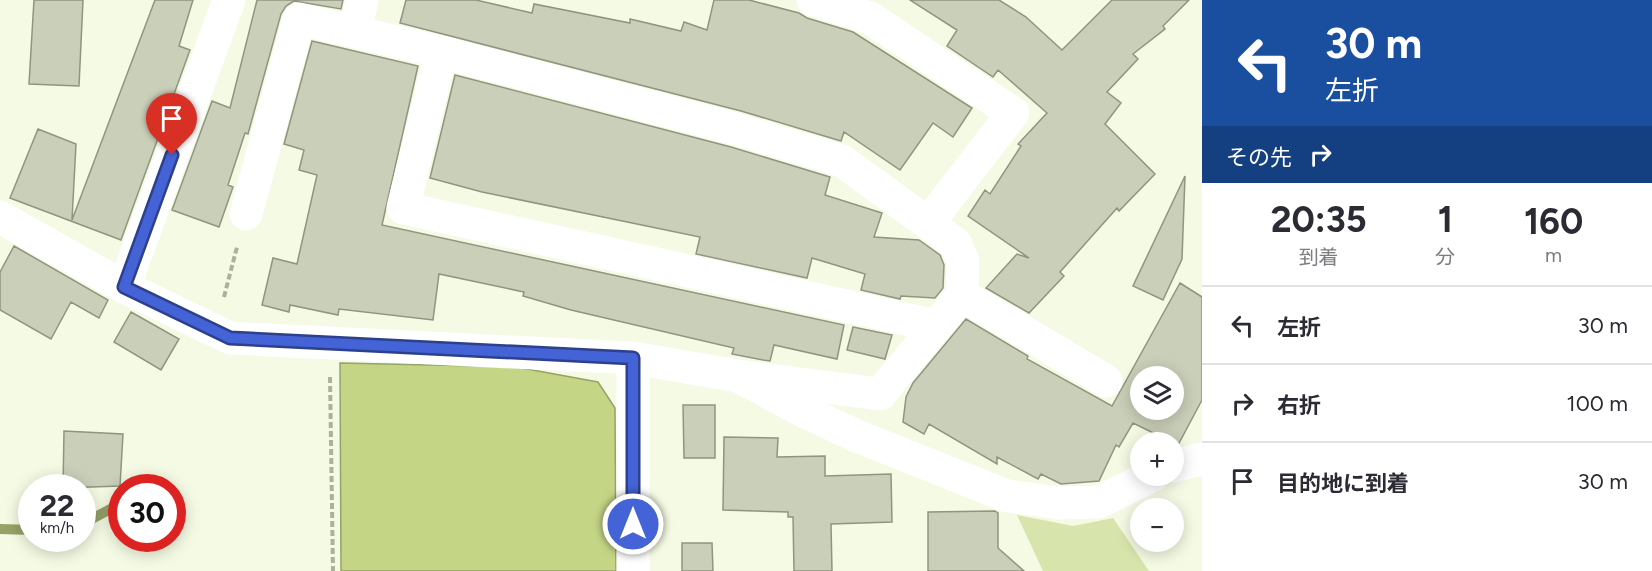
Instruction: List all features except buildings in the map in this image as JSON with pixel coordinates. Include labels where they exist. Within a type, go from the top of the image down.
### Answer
[{"type":"street","points":[[124,287],[229,0]]},
{"type":"street","points":[[813,0],[870,18],[1014,113],[928,223]]},
{"type":"street","points":[[0,217],[124,287],[230,338],[633,358],[738,376],[880,394],[962,295],[963,261],[956,243],[842,161],[736,129],[441,52],[358,16],[299,19],[246,214]]},
{"type":"street","points":[[441,52],[403,208],[937,326]]},
{"type":"street","points":[[962,295],[1106,381]]},
{"type":"street","points":[[633,358],[633,571]]},
{"type":"street","points":[[738,376],[801,410],[857,436],[1007,496],[1060,503],[1099,502],[1132,486]]},
{"type":"street","points":[[1184,463],[1202,459]]},
{"type":"path","points":[[214,331],[246,214]]},
{"type":"path","points":[[330,343],[333,571]]},
{"type":"shaded area","points":[[340,363],[516,367],[598,382],[615,408],[616,571],[341,571]]},
{"type":"shaded area","points":[[1017,515],[1073,526],[1113,518],[1130,543],[1130,552],[1136,552],[1149,571],[1043,571]]},
{"type":"waterway","points":[[96,517],[108,510]]},
{"type":"waterway","points":[[0,529],[18,530]]},
{"type":"route","points":[[172,155],[124,287],[230,338],[633,358],[633,524]]}]
